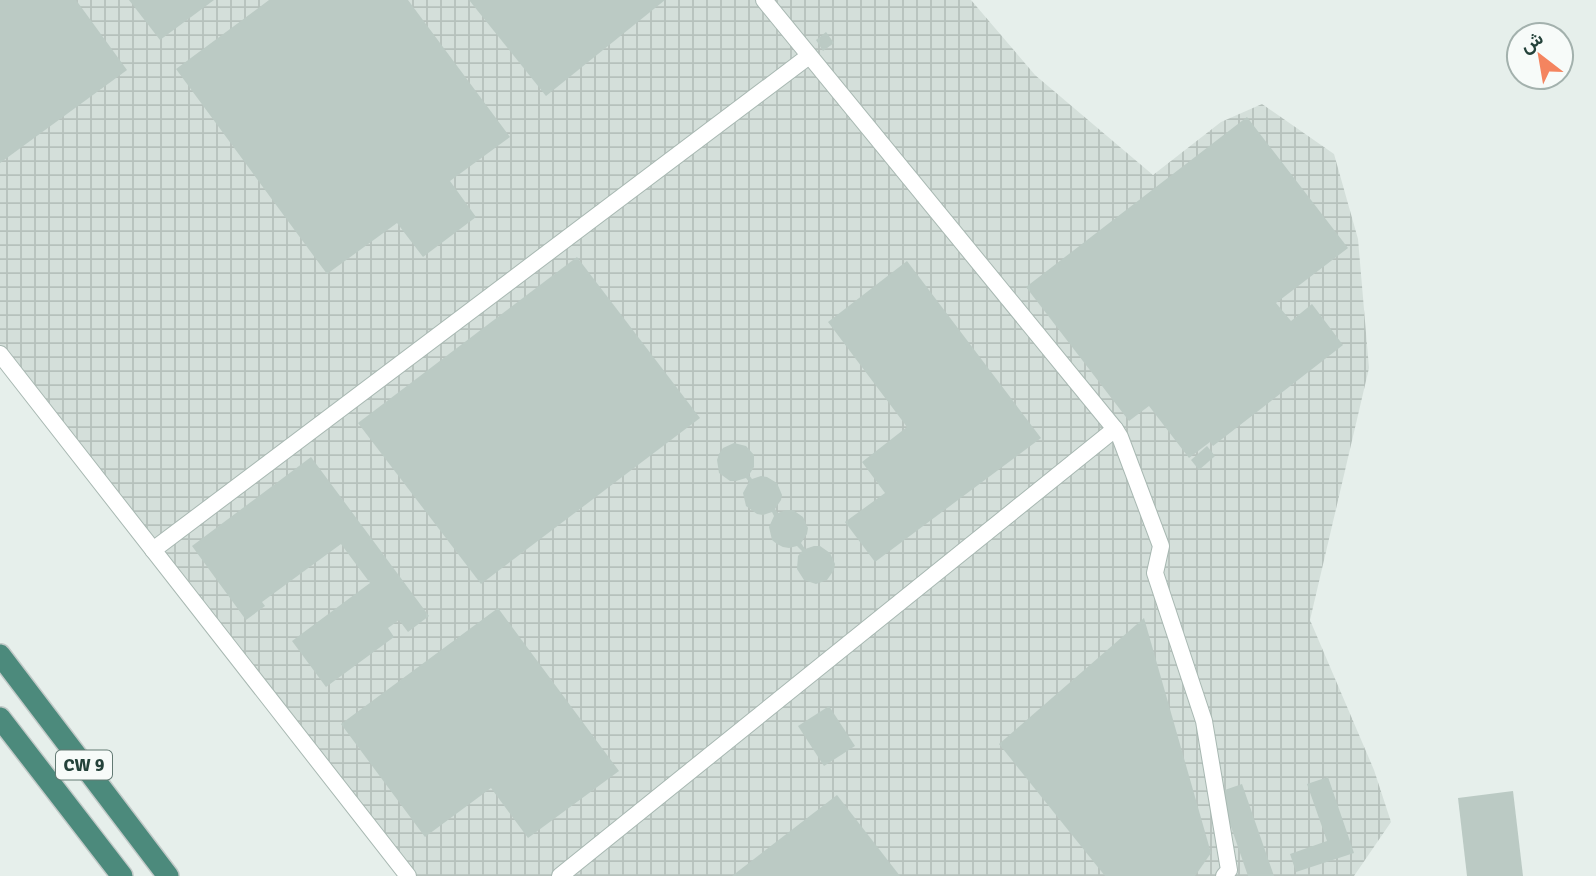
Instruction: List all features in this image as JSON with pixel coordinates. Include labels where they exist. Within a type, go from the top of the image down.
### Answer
[{"type":"highway","name":"CW 9","points":[[0,655],[168,876]]},
{"type":"highway","name":"CW 9","points":[[0,718],[122,876]]},
{"type":"lane","points":[[764,0],[1120,437],[1161,546],[1156,573],[1204,721],[1229,870],[1224,876]]},
{"type":"lane","points":[[153,550],[809,56]]},
{"type":"lane","points":[[0,354],[408,876]]},
{"type":"lane","points":[[560,876],[1115,429]]},
{"type":"shaded area","points":[[0,0],[971,0],[1035,75],[1153,175],[1221,122],[1262,104],[1334,154],[1358,239],[1369,368],[1310,620],[1374,770],[1391,822],[1354,876],[408,876],[0,354]]},
{"type":"building","points":[[0,0],[76,0],[127,70],[0,163]]},
{"type":"building","points":[[129,0],[214,0],[160,40]]},
{"type":"building","points":[[269,0],[408,0],[510,137],[450,181],[476,217],[423,257],[397,223],[327,274],[176,69]]},
{"type":"building","points":[[469,0],[665,0],[546,96]]},
{"type":"building","points":[[826,32],[834,43],[823,51],[816,40]]},
{"type":"building","points":[[1247,117],[1348,248],[1276,303],[1291,321],[1312,304],[1343,345],[1213,446],[1210,442],[1189,458],[1149,406],[1129,421],[1026,287]]},
{"type":"building","points":[[577,257],[700,418],[481,584],[358,423]]},
{"type":"building","points":[[907,261],[1041,438],[875,562],[845,522],[885,493],[862,462],[907,427],[828,322]]},
{"type":"building","points":[[734,443],[746,446],[754,455],[754,467],[749,475],[752,479],[761,476],[777,483],[782,495],[775,509],[778,513],[793,510],[803,517],[808,528],[801,543],[805,549],[820,546],[830,553],[835,564],[827,580],[816,584],[804,580],[797,569],[798,556],[802,551],[797,546],[783,547],[772,540],[769,527],[774,516],[772,512],[757,514],[746,506],[743,493],[749,482],[746,478],[730,481],[719,473],[719,454],[723,448]]},
{"type":"building","points":[[1207,446],[1215,456],[1199,470],[1191,460]]},
{"type":"building","points":[[311,457],[429,616],[408,632],[399,620],[388,628],[394,637],[326,687],[292,641],[370,583],[341,544],[262,602],[265,606],[246,620],[192,546]]},
{"type":"building","points":[[498,608],[619,771],[528,838],[491,788],[425,837],[341,724]]},
{"type":"building","points":[[1144,618],[1211,853],[1195,876],[1105,876],[999,744]]},
{"type":"building","points":[[829,706],[855,746],[824,766],[798,726]]},
{"type":"building","points":[[1328,777],[1354,853],[1296,872],[1290,854],[1327,841],[1307,784]]},
{"type":"building","points":[[1242,784],[1274,876],[1248,876],[1219,792]]},
{"type":"building","points":[[1513,791],[1523,876],[1467,876],[1458,798]]},
{"type":"building","points":[[837,795],[900,876],[732,876]]}]
